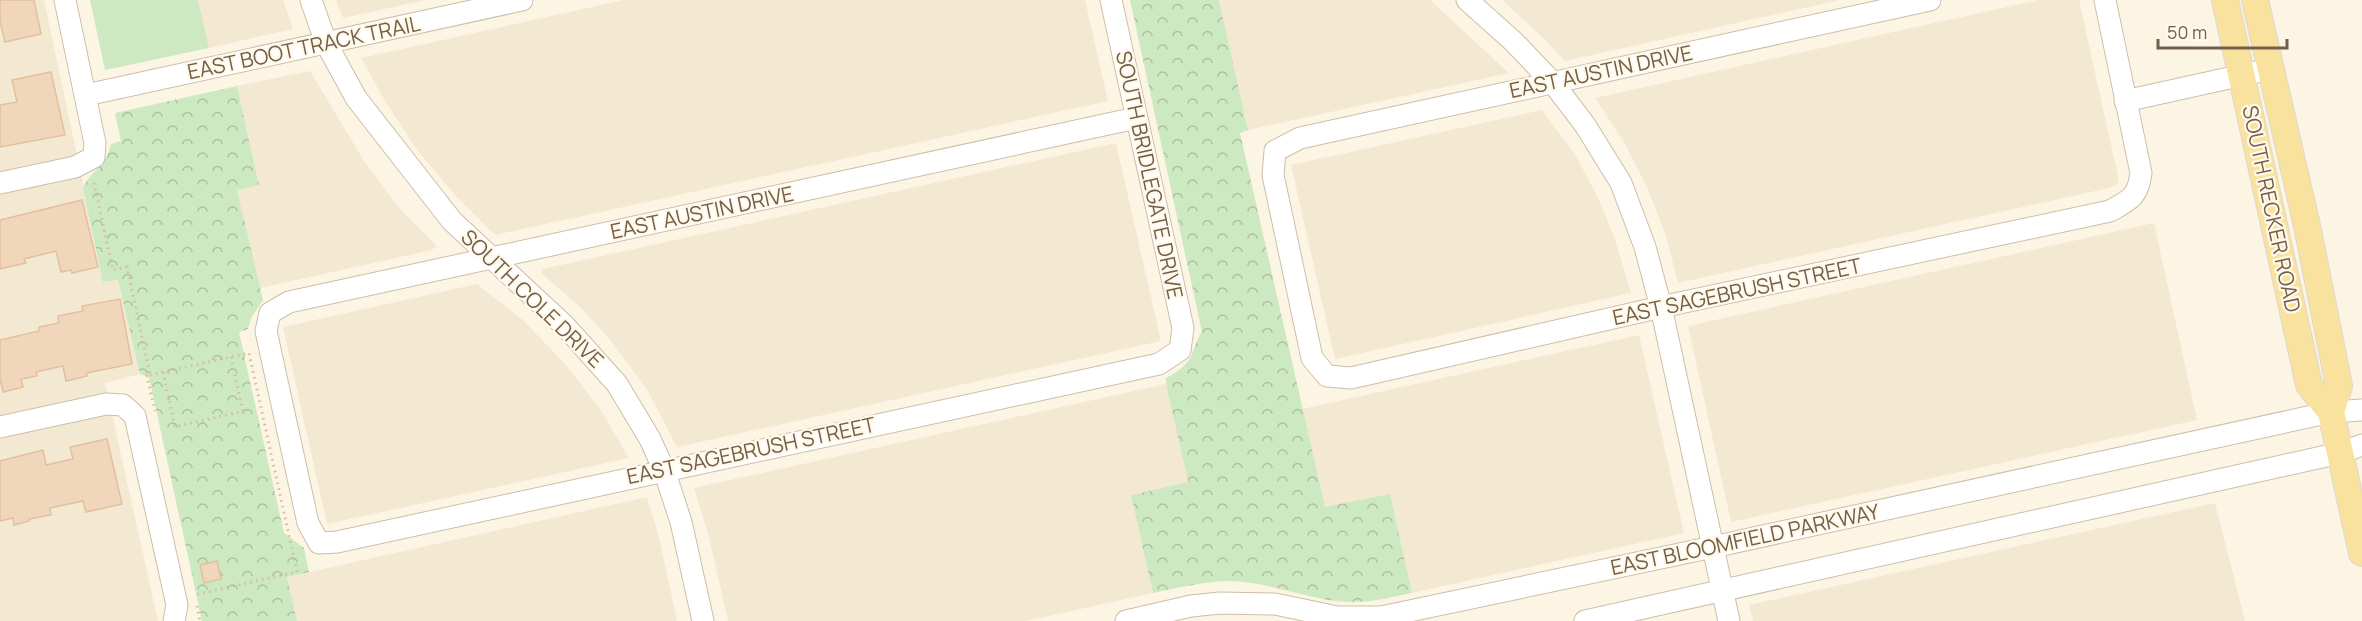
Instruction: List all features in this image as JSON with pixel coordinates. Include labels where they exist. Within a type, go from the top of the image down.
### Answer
[{"type":"main road","name":"SOUTH RECKER ROAD","points":[[2225,0],[2309,385],[2331,412],[2351,449],[2362,553]]},
{"type":"main road","name":"SOUTH RECKER ROAD","points":[[2255,0],[2307,226],[2339,386],[2331,412]]},
{"type":"street","points":[[0,183],[75,167],[94,157],[95,144],[86,94],[65,0]]},
{"type":"street","name":"SOUTH COLE DRIVE","points":[[311,0],[326,43],[356,98],[452,221],[565,326],[617,384],[650,439],[664,470],[681,522],[703,621]]},
{"type":"street","name":"EAST BOOT TRACK TRAIL","points":[[86,94],[522,0]]},
{"type":"street","name":"SOUTH BRIDLEGATE DRIVE","points":[[1111,0],[1183,328],[1180,350]]},
{"type":"street","points":[[1467,0],[1514,42],[1553,83],[1585,125],[1621,183],[1645,247],[1661,307],[1729,621]]},
{"type":"street","name":"EAST AUSTIN DRIVE","points":[[1328,376],[1312,358],[1273,175],[1275,151],[1300,138],[1929,0]]},
{"type":"street","points":[[2105,0],[2125,101],[2271,69]]},
{"type":"street","name":"EAST SAGEBRUSH STREET","points":[[1328,376],[1351,378],[1661,307],[2110,211],[2127,202],[2139,188],[2141,173],[2125,101]]},
{"type":"street","name":"EAST AUSTIN DRIVE","points":[[319,543],[308,523],[266,331],[270,313],[290,302],[1136,118]]},
{"type":"street","name":"EAST SAGEBRUSH STREET","points":[[319,543],[337,542],[1159,364],[1180,350]]},
{"type":"street","points":[[0,427],[106,404],[123,405],[135,416],[177,605],[174,621]]},
{"type":"street","name":"EAST BLOOMFIELD PARKWAY","points":[[1126,621],[1191,606],[1220,603],[1275,604],[1337,617],[1381,616],[1713,547],[2331,412],[2362,410]]},
{"type":"street","name":"EAST BLOOMFIELD PARKWAY","points":[[1585,621],[2351,449]]},
{"type":"path","points":[[94,183],[113,270],[127,267],[150,375],[147,376],[155,413]]},
{"type":"path","points":[[150,375],[249,353],[297,573],[194,595],[200,621]]},
{"type":"path","points":[[163,372],[175,427],[243,411],[231,357]]},
{"type":"shaded area","points":[[0,0],[44,0],[104,282],[118,280],[140,374],[105,383],[158,621],[0,621]]},
{"type":"shaded area","points":[[198,0],[283,0],[293,29],[209,48]]},
{"type":"shaded area","points":[[336,0],[426,0],[343,18]]},
{"type":"shaded area","points":[[624,0],[1085,0],[1108,101],[495,235],[455,195],[417,150],[385,101],[361,58]]},
{"type":"shaded area","points":[[1219,0],[1430,0],[1509,73],[1248,130]]},
{"type":"shaded area","points":[[1502,0],[1840,0],[1565,61]]},
{"type":"shaded area","points":[[2038,0],[2079,0],[2119,181],[2117,184],[2113,187],[1678,283],[1666,236],[1647,187],[1624,142],[1595,98]]},
{"type":"shaded area","points":[[310,71],[364,161],[399,208],[437,246],[432,250],[260,288],[236,190],[259,184],[237,86]]},
{"type":"shaded area","points":[[1542,110],[1576,156],[1597,196],[1614,236],[1631,293],[1335,359],[1291,165]]},
{"type":"shaded area","points":[[1116,143],[1161,341],[677,447],[648,391],[611,341],[582,309],[541,273],[543,269]]},
{"type":"shaded area","points":[[2154,223],[2197,420],[1731,522],[1688,326]]},
{"type":"shaded area","points":[[477,284],[524,321],[566,365],[600,409],[629,458],[327,524],[283,327]]},
{"type":"shaded area","points":[[1639,335],[1684,533],[1412,593],[1390,494],[1325,508],[1302,409]]},
{"type":"shaded area","points":[[1166,384],[1188,482],[1131,495],[1153,593],[1026,621],[728,621],[709,537],[694,488]]},
{"type":"shaded area","points":[[647,497],[659,537],[677,621],[297,621],[287,577]]},
{"type":"shaded area","points":[[2215,503],[2245,621],[1753,621],[1749,605]]},
{"type":"green space","points":[[90,0],[198,0],[209,48],[105,70]]},
{"type":"green space","points":[[1130,0],[1219,0],[1248,130],[1240,133],[1325,507],[1390,494],[1412,593],[1372,601],[1348,602],[1318,598],[1261,584],[1221,581],[1153,593],[1131,495],[1188,482],[1166,378],[1187,362],[1202,332]]},
{"type":"green space","points":[[237,86],[259,185],[237,190],[263,300],[251,318],[248,329],[239,332],[284,533],[304,548],[309,572],[287,577],[297,621],[202,621],[149,377],[140,374],[118,280],[103,282],[83,188],[90,176],[102,164],[111,144],[121,141],[115,113]]},
{"type":"building","points":[[0,0],[34,0],[41,34],[5,42],[0,21]]},
{"type":"building","points":[[51,72],[65,135],[0,147],[0,105],[17,102],[12,80]]},
{"type":"building","points":[[82,200],[98,267],[72,273],[71,270],[61,272],[56,251],[24,259],[26,263],[0,269],[0,220]]},
{"type":"building","points":[[120,299],[132,364],[86,373],[87,376],[66,381],[63,366],[36,372],[37,376],[21,379],[23,387],[3,392],[0,378],[0,340],[39,331],[39,327],[59,323],[58,316],[83,311],[82,306]]},
{"type":"building","points":[[107,439],[122,504],[86,512],[83,501],[50,508],[51,515],[29,519],[29,521],[14,525],[13,518],[0,521],[0,461],[43,450],[46,465],[73,459],[70,447]]},
{"type":"building","points":[[217,561],[221,579],[204,583],[200,565]]}]
